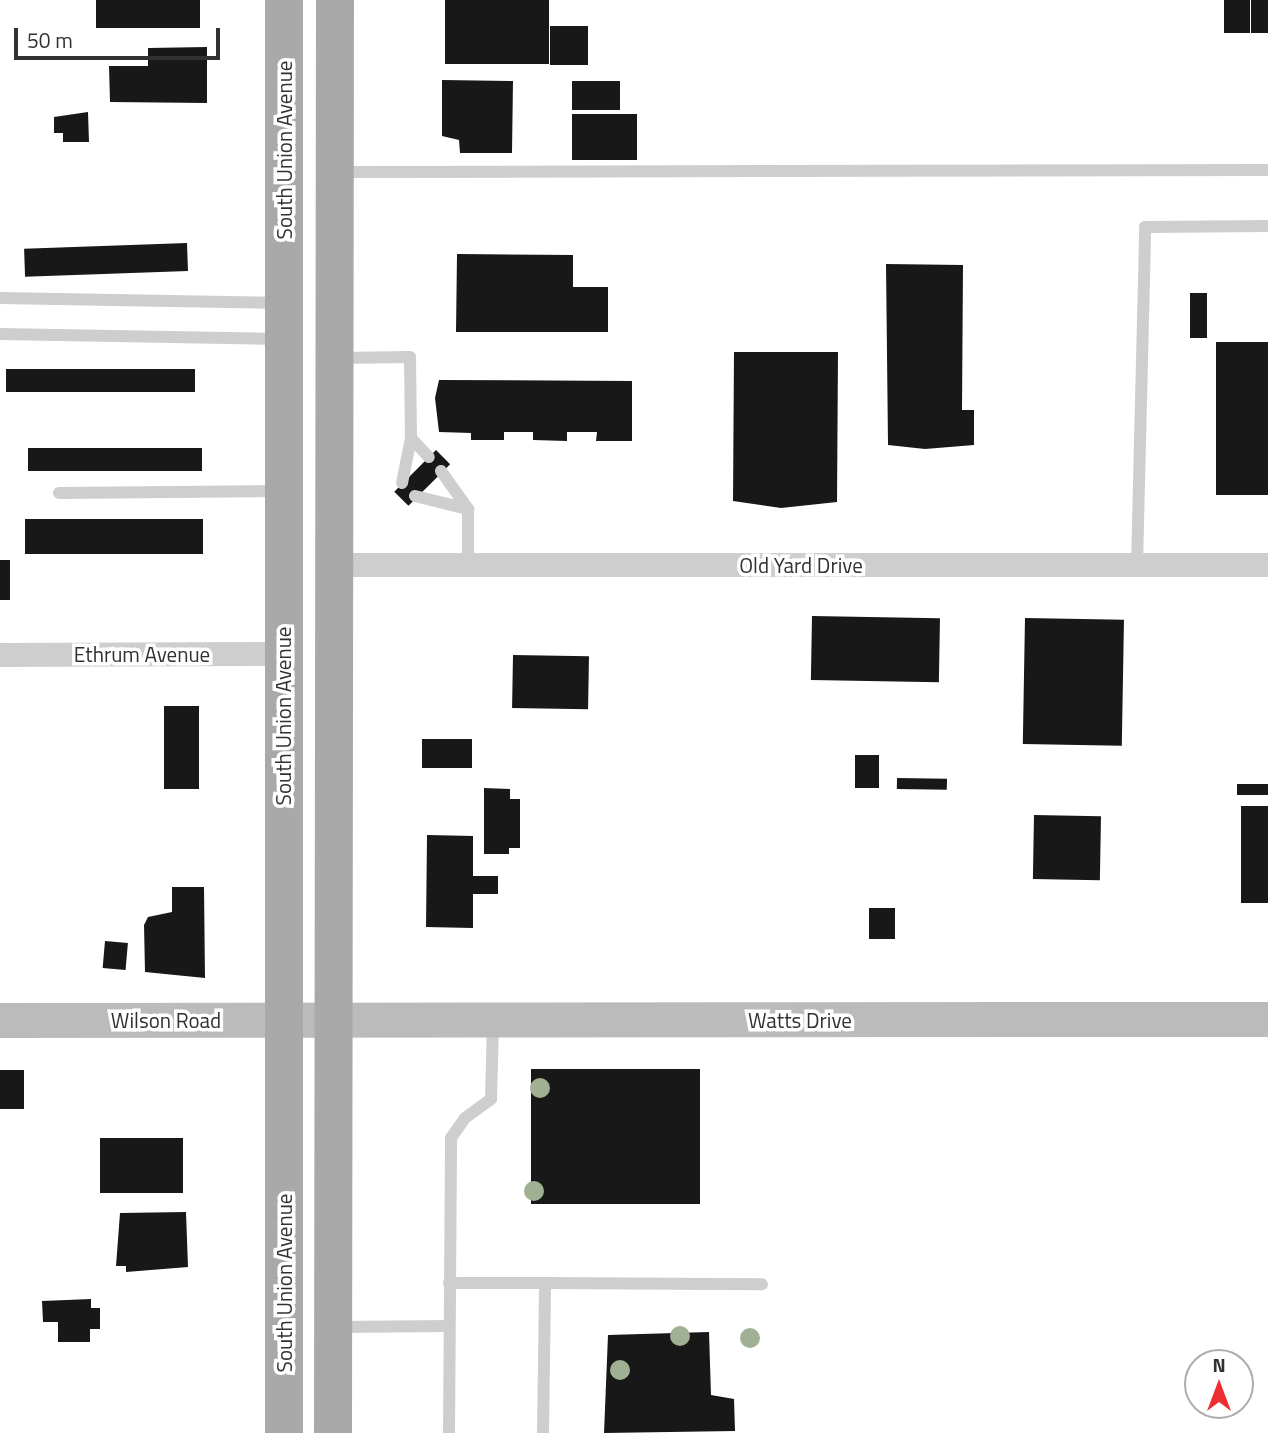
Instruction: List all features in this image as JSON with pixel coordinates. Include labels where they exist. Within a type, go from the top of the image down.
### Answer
[{"type":"main road","name":"South Union Avenue","points":[[284,0],[284,1433]]},
{"type":"main road","points":[[333,1433],[335,0]]},
{"type":"street","name":"Old Yard Drive","points":[[334,565],[1268,565]]},
{"type":"street","name":"Ethrum Avenue","points":[[0,655],[283,654]]},
{"type":"street","name":"Watts Drive","points":[[333,1020],[1268,1019]]},
{"type":"street","name":"Wilson Road","points":[[0,1020],[333,1020]]},
{"type":"lane","points":[[335,172],[1268,170]]},
{"type":"lane","points":[[1137,565],[1145,227],[1268,226]]},
{"type":"lane","points":[[0,298],[283,321]]},
{"type":"lane","points":[[0,334],[283,321]]},
{"type":"lane","points":[[334,358],[410,357],[411,438],[401,483]]},
{"type":"lane","points":[[411,438],[429,457]]},
{"type":"lane","points":[[441,471],[468,509],[468,565]]},
{"type":"lane","points":[[59,493],[283,491]]},
{"type":"lane","points":[[415,496],[468,509]]},
{"type":"lane","points":[[449,1433],[451,1138],[466,1118],[491,1099],[492,1020]]},
{"type":"lane","points":[[449,1283],[762,1284]]},
{"type":"lane","points":[[544,1433],[545,1283]]},
{"type":"lane","points":[[333,1327],[449,1326]]},
{"type":"building","points":[[96,0],[200,0],[200,28],[96,28]]},
{"type":"building","points":[[445,0],[549,0],[549,64],[445,64]]},
{"type":"building","points":[[1224,0],[1250,0],[1250,33],[1224,33]]},
{"type":"building","points":[[1251,0],[1268,0],[1268,33],[1251,33]]},
{"type":"building","points":[[550,26],[588,26],[588,65],[550,65]]},
{"type":"building","points":[[207,47],[207,103],[110,102],[109,66],[148,66],[148,48]]},
{"type":"building","points":[[442,80],[513,81],[512,153],[460,153],[459,140],[442,136]]},
{"type":"building","points":[[572,81],[620,81],[620,110],[572,110]]},
{"type":"building","points":[[88,112],[89,142],[63,142],[63,133],[54,133],[54,117]]},
{"type":"building","points":[[572,114],[637,114],[637,160],[572,160]]},
{"type":"building","points":[[187,243],[188,271],[25,277],[24,249]]},
{"type":"building","points":[[457,254],[573,255],[573,287],[608,287],[608,332],[456,332]]},
{"type":"building","points":[[886,264],[963,265],[962,410],[974,410],[974,445],[925,449],[888,445]]},
{"type":"building","points":[[1190,293],[1207,293],[1207,338],[1190,338]]},
{"type":"building","points":[[1216,342],[1268,342],[1268,495],[1216,495]]},
{"type":"building","points":[[734,352],[838,352],[837,502],[781,508],[733,501]]},
{"type":"building","points":[[6,369],[195,369],[195,392],[6,392]]},
{"type":"building","points":[[439,380],[632,381],[632,441],[596,441],[597,432],[567,432],[567,441],[533,440],[533,432],[504,432],[504,440],[471,440],[471,433],[439,432],[435,398]]},
{"type":"building","points":[[28,448],[202,448],[202,471],[28,471]]},
{"type":"building","points":[[436,450],[450,464],[408,506],[394,492]]},
{"type":"building","points":[[25,519],[203,519],[203,554],[25,554]]},
{"type":"building","points":[[0,560],[10,560],[10,600],[0,600]]},
{"type":"building","points":[[812,616],[940,618],[939,682],[811,680]]},
{"type":"building","points":[[1025,618],[1124,620],[1122,746],[1023,744]]},
{"type":"building","points":[[513,655],[589,656],[588,709],[512,708]]},
{"type":"building","points":[[164,706],[199,706],[199,789],[164,789]]},
{"type":"building","points":[[422,739],[472,739],[472,768],[422,768]]},
{"type":"building","points":[[855,755],[879,755],[879,788],[855,788]]},
{"type":"building","points":[[897,778],[947,779],[947,790],[897,789]]},
{"type":"building","points":[[1237,784],[1268,784],[1268,795],[1237,795]]},
{"type":"building","points":[[484,788],[510,789],[510,799],[520,799],[520,848],[509,848],[509,854],[484,854]]},
{"type":"building","points":[[1241,806],[1268,806],[1268,903],[1241,903]]},
{"type":"building","points":[[1034,815],[1101,816],[1100,880],[1033,879]]},
{"type":"building","points":[[427,835],[473,836],[473,876],[498,876],[498,894],[473,894],[473,928],[426,927]]},
{"type":"building","points":[[172,887],[204,887],[205,978],[145,972],[144,925],[148,917],[172,912]]},
{"type":"building","points":[[869,908],[895,908],[895,939],[869,939]]},
{"type":"building","points":[[105,941],[128,943],[126,970],[103,968]]},
{"type":"building","points":[[531,1069],[700,1069],[700,1204],[531,1204]]},
{"type":"building","points":[[0,1070],[24,1070],[24,1109],[0,1109]]},
{"type":"building","points":[[100,1138],[183,1138],[183,1193],[100,1193]]},
{"type":"building","points":[[186,1212],[188,1267],[126,1272],[126,1266],[116,1266],[120,1213]]},
{"type":"building","points":[[91,1299],[91,1308],[100,1308],[100,1329],[90,1329],[90,1342],[58,1342],[58,1322],[43,1322],[42,1301]]},
{"type":"building","points":[[709,1332],[711,1395],[734,1399],[735,1431],[604,1433],[608,1335]]}]
